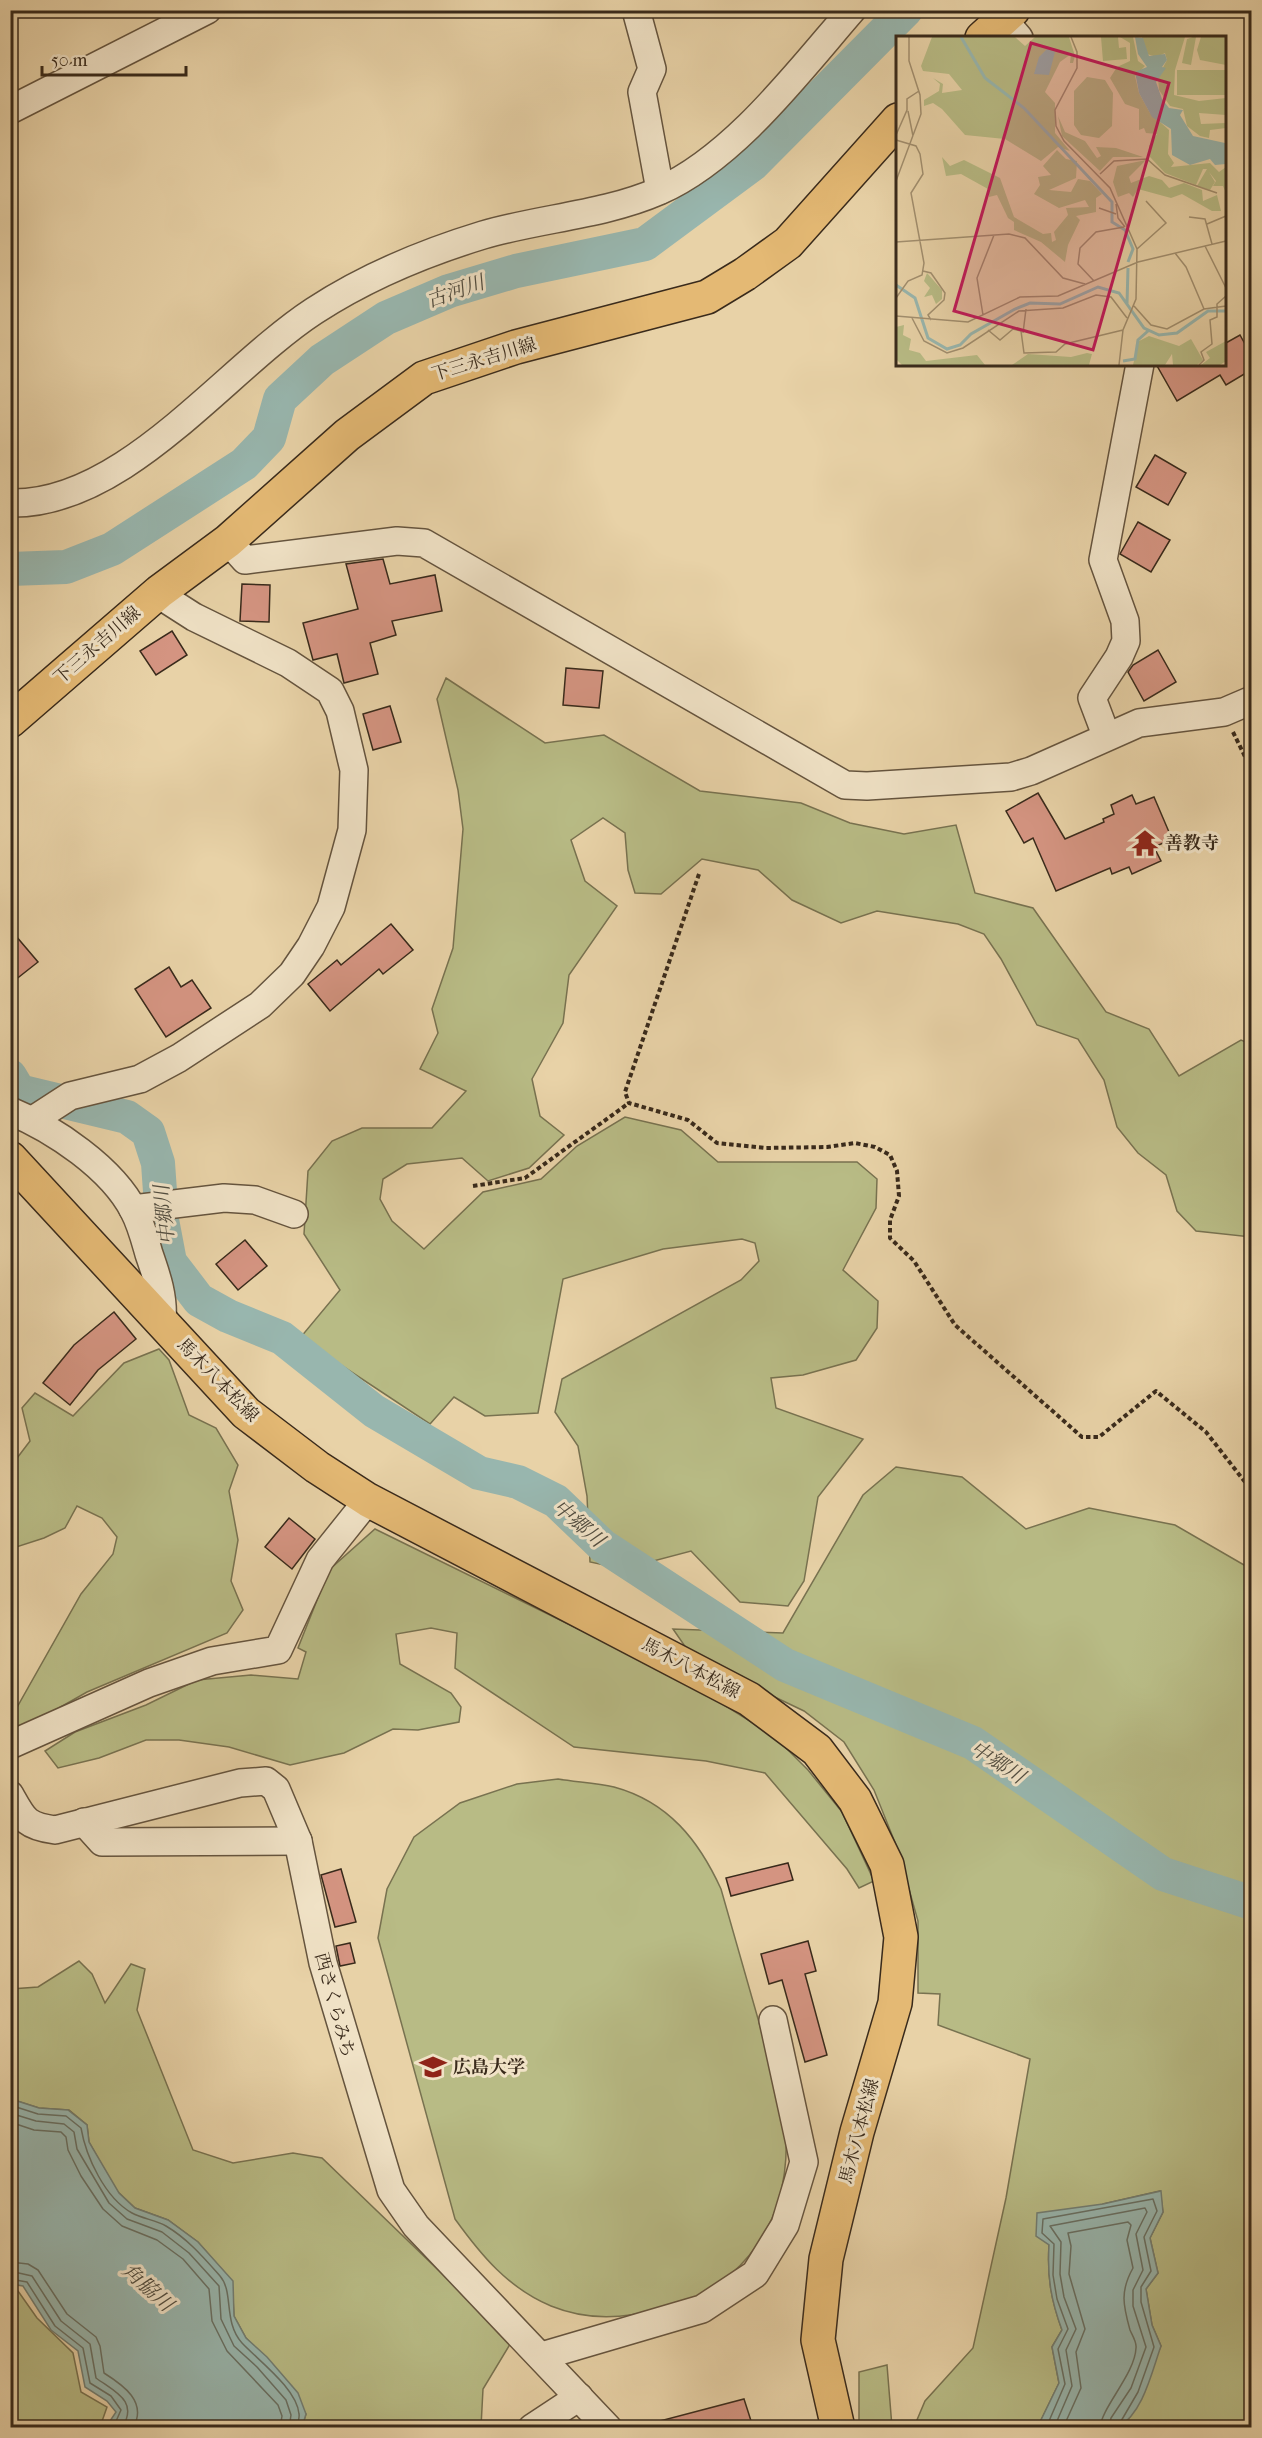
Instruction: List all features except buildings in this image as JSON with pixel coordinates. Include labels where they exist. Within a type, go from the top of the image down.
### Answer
[{"type":"main road","name":"下三永吉川線","points":[[10,721],[159,592],[228,541],[347,435],[424,378],[516,347],[707,297],[745,274],[788,243],[896,121]]},
{"type":"main road","name":"馬木八本松線","points":[[10,1158],[246,1413],[317,1467],[368,1500],[749,1699],[818,1750],[855,1800],[887,1865],[901,1937],[895,2002],[858,2132],[826,2259],[819,2340],[838,2427]]},
{"type":"street","points":[[10,110],[207,10]]},
{"type":"street","points":[[636,10],[652,69],[642,92],[660,190]]},
{"type":"street","points":[[10,503],[69,495],[104,478],[145,451],[235,373],[313,311],[402,263],[484,235],[627,202],[660,190],[719,154],[775,97],[852,10]]},
{"type":"street","points":[[1106,735],[1092,698],[1119,657],[1126,641],[1125,621],[1103,560],[1140,366]]},
{"type":"street","points":[[228,541],[245,560],[397,541],[424,543],[845,785],[867,786],[1011,777],[1031,771],[1106,735],[1139,723],[1224,712],[1251,700]]},
{"type":"street","points":[[159,592],[168,601],[194,617],[288,663],[330,691],[340,711],[354,770],[352,830],[332,907],[311,946],[292,974],[260,1005],[179,1058],[140,1079],[40,1109],[110,1178],[152,1207],[192,1200],[234,1198],[255,1200],[294,1214]]},
{"type":"street","points":[[152,1207],[160,1287],[164,1304],[162,1321]]},
{"type":"street","points":[[10,1745],[148,1683],[212,1661],[278,1650],[320,1560],[368,1500]]},
{"type":"street","name":"西さくらみち","points":[[10,1795],[20,1813],[34,1827],[55,1830],[240,1783],[266,1781],[276,1789],[298,1840],[322,1963],[391,2190],[416,2226],[608,2427]]},
{"type":"street","points":[[84,1822],[102,1842],[298,1840]]},
{"type":"street","points":[[542,2356],[702,2308],[755,2274],[784,2225],[804,2162],[773,2020]]},
{"type":"street","points":[[532,2427],[579,2397]]},
{"type":"path","points":[[1224,712],[1251,771]]},
{"type":"path","points":[[629,1103],[625,1092],[699,874]]},
{"type":"path","points":[[473,1186],[525,1178],[629,1103]]},
{"type":"path","points":[[629,1103],[688,1120],[717,1143],[766,1149],[827,1147],[855,1143],[875,1147],[890,1155],[897,1171],[898,1196],[890,1220],[890,1239],[914,1262],[956,1325],[1082,1437],[1099,1437],[1156,1391],[1206,1432],[1251,1491]]},
{"type":"green space","points":[[446,678],[545,743],[604,735],[700,791],[801,803],[850,823],[904,834],[956,825],[975,893],[1033,908],[1106,1012],[1149,1029],[1179,1076],[1241,1040],[1251,1044],[1251,1237],[1196,1231],[1177,1211],[1166,1175],[1138,1153],[1117,1127],[1104,1080],[1078,1039],[1037,1025],[1001,959],[984,934],[958,924],[877,911],[841,923],[792,900],[758,870],[702,859],[661,894],[635,893],[628,870],[625,833],[603,818],[571,840],[585,881],[617,906],[569,975],[563,1023],[532,1079],[540,1116],[564,1135],[529,1168],[488,1181],[462,1158],[407,1164],[383,1179],[380,1199],[392,1221],[424,1249],[483,1192],[541,1179],[577,1146],[625,1117],[681,1130],[718,1162],[857,1162],[877,1179],[876,1208],[843,1270],[878,1301],[877,1328],[856,1360],[803,1375],[771,1378],[776,1408],[863,1439],[818,1497],[804,1581],[788,1606],[740,1602],[691,1551],[623,1569],[590,1562],[587,1496],[578,1446],[555,1412],[562,1379],[741,1280],[759,1261],[755,1243],[742,1239],[663,1249],[563,1279],[538,1413],[485,1416],[454,1397],[430,1424],[300,1338],[340,1290],[304,1234],[308,1171],[332,1141],[362,1128],[432,1128],[466,1091],[420,1069],[438,1033],[432,1009],[453,948],[463,829],[458,790],[437,699]]},
{"type":"green space","points":[[159,1349],[169,1360],[189,1415],[216,1428],[238,1465],[229,1491],[238,1540],[231,1581],[243,1610],[227,1633],[87,1692],[15,1733],[11,1730],[11,1718],[81,1594],[113,1554],[117,1537],[102,1518],[77,1506],[65,1528],[16,1547],[11,1564],[11,1466],[30,1441],[22,1408],[35,1393],[73,1416],[124,1363]]},
{"type":"green space","points":[[896,1467],[962,1477],[1026,1529],[1089,1508],[1175,1525],[1251,1569],[1251,2427],[1118,2427],[1127,2423],[1161,2346],[1152,2325],[1146,2289],[1158,2273],[1150,2238],[1163,2212],[1160,2191],[1103,2204],[1049,2245],[1051,2288],[1062,2330],[1052,2347],[1059,2383],[1039,2424],[1042,2427],[914,2427],[925,2401],[973,2348],[1006,2198],[1030,2059],[938,2025],[940,1994],[918,1993],[918,1921],[898,1850],[874,1790],[844,1742],[804,1711],[693,1658],[673,1629],[783,1633],[863,1495]]},
{"type":"green space","points":[[375,1529],[692,1685],[774,1736],[808,1770],[842,1812],[874,1881],[859,1888],[847,1869],[765,1773],[706,1761],[574,1747],[455,1668],[457,1633],[431,1628],[396,1634],[400,1664],[451,1693],[461,1707],[459,1722],[418,1730],[393,1729],[344,1753],[290,1765],[229,1747],[179,1740],[146,1740],[99,1758],[58,1768],[45,1751],[75,1732],[146,1705],[197,1680],[251,1675],[298,1679],[306,1652],[298,1648],[329,1570]]},
{"type":"green space","points":[[558,1779],[614,1787],[651,1803],[680,1826],[703,1855],[721,1889],[784,2110],[786,2157],[779,2200],[761,2240],[747,2258],[720,2285],[704,2296],[648,2312],[620,2316],[579,2314],[536,2299],[509,2280],[485,2258],[455,2219],[378,1938],[387,1889],[414,1837],[460,1803],[517,1784]]},
{"type":"green space","points":[[79,1961],[92,1974],[105,2003],[131,1964],[145,1969],[137,2010],[193,2150],[233,2163],[293,2153],[322,2158],[512,2341],[483,2389],[481,2427],[302,2427],[306,2414],[278,2371],[246,2338],[234,2316],[232,2281],[198,2242],[168,2220],[135,2208],[116,2190],[89,2142],[87,2125],[69,2110],[39,2108],[11,2099],[11,1989],[38,1987]]},
{"type":"green space","points":[[11,2290],[18,2291],[37,2318],[73,2353],[81,2392],[107,2407],[100,2427],[11,2427]]},
{"type":"green space","points":[[887,2365],[892,2427],[859,2427],[859,2372]]},
{"type":"water","name":"角脇川","points":[[11,2099],[39,2108],[68,2110],[87,2125],[89,2142],[119,2193],[135,2208],[168,2220],[198,2242],[233,2281],[234,2316],[246,2338],[267,2357],[298,2393],[306,2414],[302,2427],[106,2427],[116,2412],[107,2401],[85,2387],[78,2351],[51,2330],[23,2286],[11,2284]]},
{"type":"water","points":[[1161,2191],[1163,2212],[1150,2238],[1158,2273],[1146,2289],[1152,2325],[1161,2346],[1146,2391],[1127,2421],[1118,2427],[1042,2427],[1039,2424],[1059,2383],[1052,2347],[1062,2330],[1051,2288],[1049,2245],[1036,2236],[1037,2213],[1103,2204]]},
{"type":"waterway","name":"古河川","points":[[10,569],[66,567],[112,549],[244,464],[269,438],[280,399],[322,360],[386,318],[449,291],[516,271],[645,244],[753,164],[906,10]]},
{"type":"waterway","name":"中郷川","points":[[10,1076],[19,1091],[127,1117],[148,1132],[158,1163],[162,1220],[170,1262],[199,1300],[228,1316],[282,1338],[374,1411],[479,1473],[518,1482],[556,1501],[603,1546],[785,1665],[973,1743],[1163,1874],[1252,1903]]},
{"type":"place","name":"善教寺","points":[[1145,843]]},
{"type":"place","name":"広島大学","points":[[433,2067]]}]
